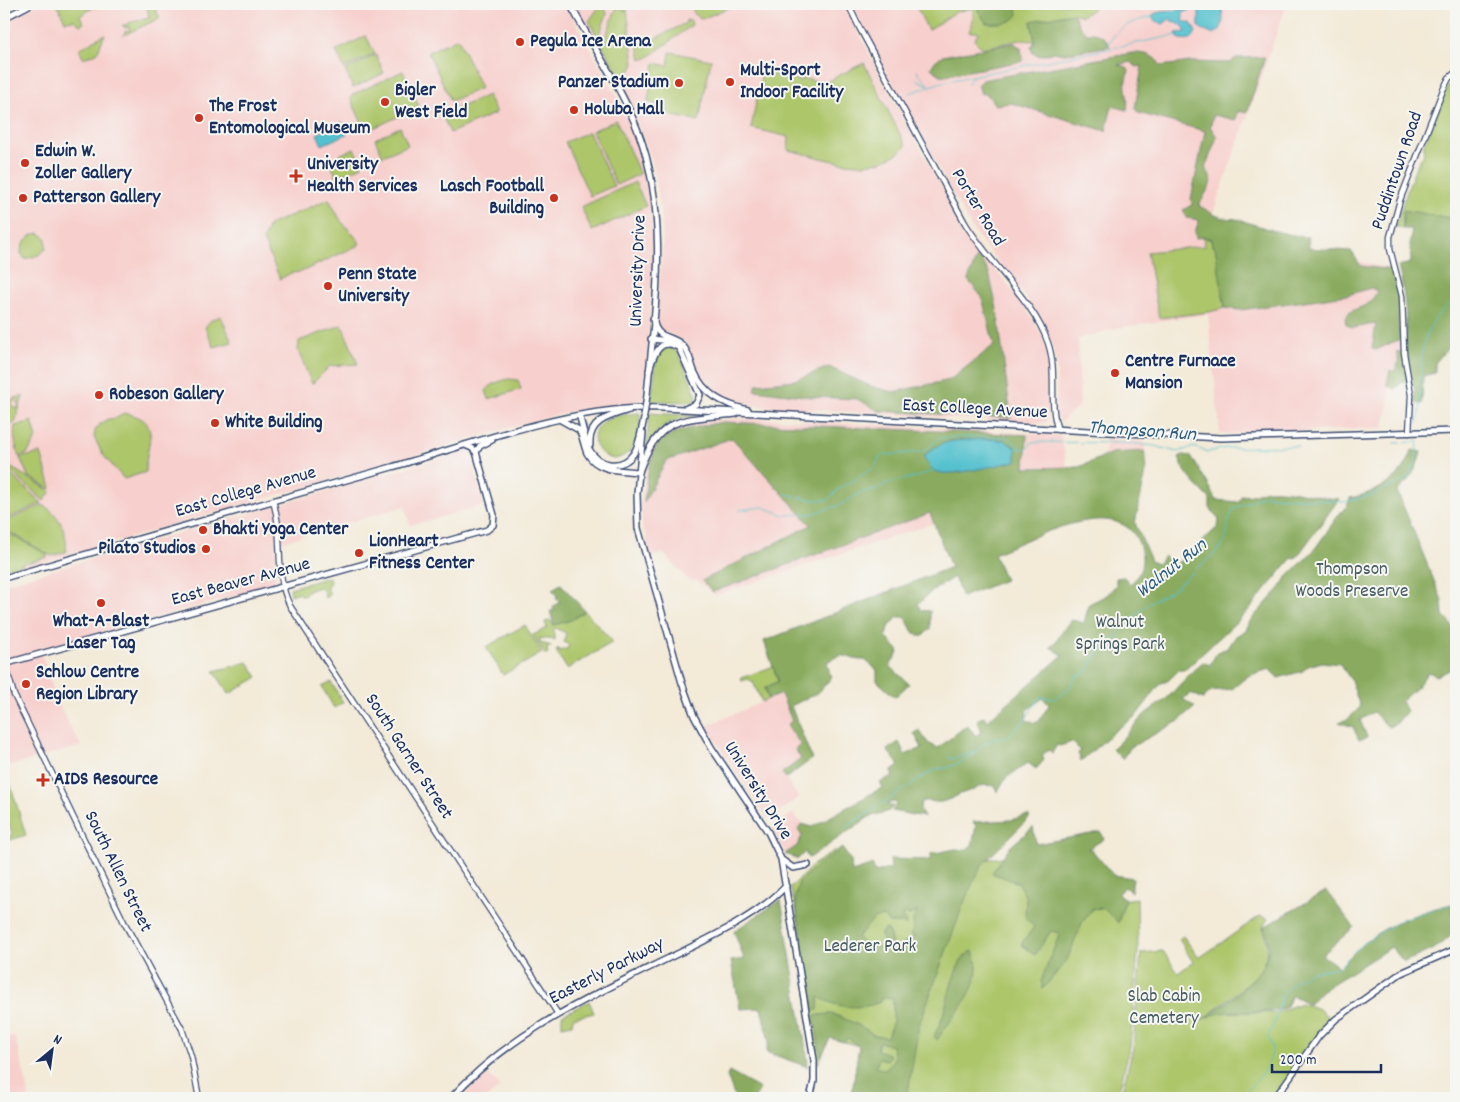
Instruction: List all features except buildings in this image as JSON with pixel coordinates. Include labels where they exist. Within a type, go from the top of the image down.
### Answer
[{"type":"main road","points":[[4,18],[31,4]]},
{"type":"main road","name":"University Drive","points":[[570,4],[623,98],[647,160],[655,194],[658,256],[636,508],[640,546],[694,716],[711,747],[768,832],[781,859],[814,1060],[814,1081],[810,1098]]},
{"type":"main road","points":[[653,319],[659,333],[685,348],[699,381],[707,392],[730,406],[763,413]]},
{"type":"main road","points":[[651,339],[674,340]]},
{"type":"main road","points":[[649,371],[652,357],[660,347],[672,344],[681,350],[700,395],[696,404],[682,409]]},
{"type":"main road","points":[[592,453],[590,436],[598,422],[615,414],[640,408]]},
{"type":"main road","name":"East College Avenue","points":[[4,578],[496,436],[610,409],[682,409],[1243,439],[1456,431]]},
{"type":"main road","points":[[560,420],[579,430],[587,452],[598,464],[610,469],[639,472],[649,445],[659,433],[672,424],[689,419],[752,413]]},
{"type":"main road","points":[[579,415],[592,453],[607,464],[617,464],[627,460],[636,449],[644,417]]},
{"type":"main road","name":"East College Avenue","points":[[476,452],[479,446],[496,436]]},
{"type":"main road","points":[[464,445],[476,452]]},
{"type":"main road","name":"East Beaver Avenue","points":[[4,663],[485,530],[493,525],[494,515],[476,452]]},
{"type":"main road","points":[[781,859],[792,868],[808,865]]},
{"type":"main road","name":"Easterly Parkway","points":[[451,1098],[469,1079],[498,1054],[558,1014],[721,931],[755,910],[786,886]]},
{"type":"main road","points":[[1275,1098],[1319,1036],[1336,1019],[1401,973],[1456,949]]},
{"type":"street","name":"Porter Road","points":[[848,4],[965,223],[982,250],[1041,325],[1053,362],[1054,418],[1058,430]]},
{"type":"street","name":"Puddintown Road","points":[[1410,433],[1411,396],[1404,353],[1402,296],[1390,249],[1390,237],[1400,200],[1442,90],[1447,81],[1456,72]]},
{"type":"street","name":"South Garner Street","points":[[273,501],[280,531],[280,574],[282,587],[292,610],[558,1014]]},
{"type":"street","name":"South Allen Street","points":[[4,663],[14,695],[124,922],[183,1031],[191,1056],[198,1098]]},
{"type":"shaded area","name":"Penn State University","points":[[38,4],[566,4],[622,106],[639,145],[650,189],[654,259],[643,402],[596,407],[551,416],[4,574],[4,21]]},
{"type":"shaded area","points":[[575,4],[845,4],[876,68],[964,227],[988,261],[1024,305],[1042,335],[1047,349],[1051,382],[1047,422],[759,406],[728,401],[711,391],[703,383],[685,341],[658,329],[656,324],[663,240],[659,198],[652,161],[630,103]]},
{"type":"shaded area","points":[[852,4],[1287,4],[1212,216],[1308,249],[1395,270],[1401,307],[1403,356],[1393,377],[1384,428],[1220,434],[1208,314],[1122,327],[1078,339],[1080,405],[1061,422],[1056,415],[1057,370],[1052,344],[1044,324],[1028,300],[972,229],[866,35]]},
{"type":"shaded area","points":[[756,418],[1061,435],[1068,473],[1105,456],[1106,439],[1145,441],[1145,465],[951,567],[934,523],[715,595],[696,580],[691,582],[664,554],[648,556],[645,544],[647,535],[643,530],[640,506],[647,457],[653,444],[669,428],[679,424],[715,419]]},
{"type":"shaded area","points":[[469,450],[485,505],[410,525],[405,506],[285,541],[276,536],[275,585],[40,650],[57,701],[81,746],[5,767],[4,584]]},
{"type":"shaded area","points":[[781,694],[792,721],[787,725],[801,745],[801,759],[782,773],[799,798],[767,819],[706,726]]},
{"type":"shaded area","points":[[793,813],[802,824],[798,829],[802,836],[797,846],[785,854],[772,828]]},
{"type":"shaded area","points":[[15,1036],[29,1098],[4,1098],[4,1039]]},
{"type":"shaded area","points":[[486,1071],[500,1087],[487,1098],[461,1098]]},
{"type":"green space","points":[[57,4],[98,4],[80,16],[84,23],[80,25],[74,20],[65,21]]},
{"type":"green space","points":[[152,4],[160,18],[124,35],[125,31],[130,30],[129,27],[125,28],[122,25],[128,25],[128,23],[149,18],[147,5]]},
{"type":"green space","points":[[601,4],[604,4],[607,14],[598,38],[589,21]]},
{"type":"green space","points":[[694,4],[737,4],[702,19],[693,13]]},
{"type":"green space","points":[[915,4],[1101,4],[1082,16],[1073,13],[1031,22],[1035,41],[1020,40],[982,48],[974,40],[979,32],[969,32],[973,21],[973,8],[956,12],[928,30]]},
{"type":"green space","points":[[974,4],[1013,4],[1017,8],[1018,15],[1008,22],[986,23]]},
{"type":"green space","points":[[622,6],[624,11],[627,9],[634,64],[631,70],[620,76],[602,46],[616,9]]},
{"type":"green space","points":[[1073,13],[1080,27],[1087,33],[1095,33],[1101,36],[1110,46],[1063,54],[1054,52],[1040,56],[1033,53],[1031,48],[1035,41],[1031,21]]},
{"type":"green space","points":[[686,20],[691,21],[692,25],[646,59],[641,59],[638,45],[640,42],[644,44],[686,23]]},
{"type":"green space","points":[[105,34],[97,53],[83,58],[79,49]]},
{"type":"green space","points":[[366,36],[375,54],[344,68],[336,51]]},
{"type":"green space","points":[[458,38],[481,88],[451,101],[428,52]]},
{"type":"green space","points":[[1014,43],[1021,48],[1023,61],[942,76],[931,68],[935,61],[942,56]]},
{"type":"green space","name":"Panzer Stadium","points":[[670,52],[711,60],[699,121],[658,113],[659,107],[648,101],[655,63],[668,66]]},
{"type":"green space","points":[[1132,53],[1149,55],[1161,66],[1191,62],[1230,63],[1236,58],[1265,57],[1247,113],[1238,111],[1236,120],[1214,115],[1210,126],[1217,137],[1205,168],[1211,183],[1199,206],[1222,218],[1236,219],[1280,232],[1308,237],[1309,248],[1351,251],[1361,266],[1392,270],[1399,292],[1400,339],[1376,350],[1372,349],[1376,324],[1352,328],[1346,324],[1345,318],[1349,313],[1365,305],[1373,298],[1377,291],[1371,288],[1347,295],[1240,310],[1225,308],[1215,247],[1212,246],[1211,239],[1204,237],[1196,238],[1195,232],[1199,220],[1187,218],[1183,210],[1192,205],[1191,199],[1205,131],[1138,113],[1135,108],[1142,66],[1137,67],[1130,62],[1118,65],[1127,67],[1129,71],[1126,81],[1127,110],[1112,106],[1106,131],[1011,103],[995,105],[986,93],[981,94],[978,84],[982,80]]},
{"type":"green space","points":[[376,55],[384,73],[353,88],[345,70]]},
{"type":"green space","points":[[864,63],[906,146],[893,156],[880,162],[865,164],[834,161],[788,150],[789,137],[751,128],[762,72],[801,81],[802,78],[824,83]]},
{"type":"green space","name":"Bigler West Field","points":[[403,71],[419,107],[367,131],[365,130],[351,99],[352,95]]},
{"type":"green space","points":[[1456,79],[1456,227],[1403,217],[1403,229],[1395,226],[1416,166],[1424,154],[1423,147],[1446,89]]},
{"type":"green space","points":[[488,95],[496,113],[450,133],[442,115]]},
{"type":"green space","points":[[616,120],[640,174],[616,185],[592,131]]},
{"type":"green space","points":[[400,127],[408,145],[383,156],[375,139]]},
{"type":"green space","points":[[589,132],[614,186],[590,196],[565,142]]},
{"type":"green space","points":[[354,148],[362,166],[337,178],[329,160]]},
{"type":"green space","points":[[635,182],[646,206],[592,231],[581,207]]},
{"type":"green space","points":[[329,199],[341,221],[359,241],[359,245],[301,272],[291,273],[280,279],[263,240],[269,225]]},
{"type":"green space","points":[[1403,210],[1456,219],[1455,340],[1435,363],[1435,373],[1423,376],[1422,404],[1414,403],[1415,389],[1412,383],[1403,382],[1394,389],[1387,385],[1390,370],[1394,372],[1399,362],[1396,352],[1405,351],[1405,308],[1398,266],[1411,263],[1410,241],[1412,229],[1403,229]]},
{"type":"green space","points":[[39,233],[46,238],[46,249],[39,255],[25,259],[21,253],[24,243],[32,235]]},
{"type":"green space","points":[[1203,237],[1211,240],[1218,253],[1225,308],[1209,312],[1159,318],[1147,252],[1204,246]]},
{"type":"green space","points":[[978,254],[989,273],[997,309],[1011,418],[879,411],[857,399],[812,397],[755,390],[757,384],[795,380],[829,367],[870,386],[893,392],[950,380],[994,345],[982,297],[968,280]]},
{"type":"green space","points":[[221,316],[232,342],[214,347],[205,327],[211,320]]},
{"type":"green space","points":[[342,325],[358,364],[330,366],[312,384],[298,351],[299,341]]},
{"type":"green space","points":[[668,347],[678,352],[697,396],[694,402],[651,401],[657,356],[660,351]]},
{"type":"green space","points":[[509,379],[518,380],[521,389],[489,399],[486,391],[488,388]]},
{"type":"green space","points":[[23,396],[15,423],[4,427],[4,402],[14,399],[12,406],[17,409],[19,404],[15,398]]},
{"type":"green space","points":[[124,413],[137,416],[145,421],[150,435],[146,472],[124,479],[103,455],[94,437],[95,431],[100,424],[108,419],[117,418]]},
{"type":"green space","points":[[640,413],[638,435],[636,442],[629,452],[615,459],[602,454],[595,443],[594,437],[595,431],[599,426],[613,417]]},
{"type":"green space","points":[[649,413],[703,416],[670,422],[658,431],[647,445]]},
{"type":"green space","points":[[32,421],[37,438],[27,454],[19,457],[16,446],[15,426]]},
{"type":"green space","name":"Walnut Springs Park","points":[[723,422],[1027,435],[1025,468],[1079,467],[1112,453],[1144,451],[1147,467],[1135,523],[1151,561],[1157,564],[1164,556],[1174,566],[1218,527],[1219,519],[1210,508],[1210,499],[1192,480],[1181,463],[1179,457],[1183,455],[1191,456],[1211,489],[1215,500],[1238,502],[1242,495],[1249,496],[1268,490],[1339,499],[1297,557],[1291,559],[1246,613],[1186,669],[1180,669],[1168,681],[1161,683],[1136,716],[1116,730],[1081,761],[1078,753],[1081,751],[1072,742],[1060,746],[1057,745],[1052,753],[1049,750],[1042,755],[1044,760],[1036,769],[1028,763],[1006,778],[997,792],[995,786],[984,785],[941,802],[921,802],[920,810],[924,817],[892,811],[897,804],[895,802],[889,803],[888,806],[894,806],[889,811],[869,817],[811,857],[808,858],[805,852],[798,859],[785,854],[797,846],[802,836],[798,829],[802,824],[812,827],[883,787],[880,783],[889,777],[892,779],[892,770],[899,765],[887,750],[899,742],[905,755],[922,748],[914,733],[919,730],[928,743],[938,748],[967,725],[976,736],[982,731],[977,720],[984,716],[987,721],[1063,655],[1050,647],[1068,623],[1072,620],[1084,623],[1089,604],[1107,595],[1116,585],[1116,578],[1124,577],[1130,584],[1134,581],[1141,569],[1141,550],[1132,532],[1117,522],[1097,520],[1075,523],[1052,530],[994,554],[1005,580],[962,597],[954,577],[932,591],[918,604],[921,610],[930,611],[930,629],[922,637],[913,632],[905,617],[898,617],[888,628],[886,637],[899,651],[890,666],[909,684],[895,697],[877,681],[877,670],[865,660],[839,656],[827,662],[831,678],[819,692],[791,706],[812,759],[786,778],[782,773],[801,759],[795,749],[801,745],[787,725],[792,721],[781,694],[768,699],[765,688],[778,681],[764,641],[951,567],[930,513],[713,592],[702,581],[811,525],[732,438],[666,461],[644,502],[650,462],[655,450],[662,441],[671,434]],"holes":[[[999,440],[1014,446],[993,465],[956,473],[925,456],[939,446],[953,441]],[[1043,698],[1049,705],[1039,721],[1035,723],[1026,720],[1027,710]]]},
{"type":"green space","name":"Thompson Woods Preserve","points":[[1412,450],[1421,452],[1417,464],[1406,483],[1397,491],[1442,600],[1443,615],[1455,632],[1456,667],[1437,676],[1428,672],[1417,687],[1401,701],[1407,711],[1397,723],[1388,727],[1373,712],[1360,720],[1367,737],[1359,740],[1353,727],[1339,722],[1348,719],[1360,707],[1351,680],[1340,664],[1322,662],[1308,666],[1303,671],[1278,678],[1269,669],[1248,676],[1232,689],[1211,691],[1203,699],[1191,693],[1183,699],[1195,707],[1179,721],[1131,747],[1122,759],[1112,749],[1140,719],[1167,698],[1203,662],[1210,665],[1217,652],[1228,648],[1236,636],[1246,630],[1250,621],[1281,587],[1285,579],[1314,550],[1340,513],[1347,507],[1350,498],[1360,496],[1388,483],[1403,469]]},
{"type":"green space","points":[[41,453],[50,489],[28,476],[20,458]]},
{"type":"green space","points":[[10,467],[51,491],[44,501],[8,469]]},
{"type":"green space","points":[[4,470],[42,503],[4,520]]},
{"type":"green space","points":[[42,505],[54,513],[58,519],[66,538],[66,552],[51,556],[4,529],[4,522]]},
{"type":"green space","points":[[4,531],[47,554],[47,557],[27,563],[25,561],[23,564],[4,569]]},
{"type":"green space","points":[[329,577],[330,581],[327,588],[330,594],[325,598],[324,592],[319,587],[308,591],[304,596],[297,593],[291,595],[290,588]]},
{"type":"green space","points":[[561,584],[585,611],[571,620],[554,625],[550,611],[554,611],[553,607],[560,602],[556,599],[557,596],[552,589]]},
{"type":"green space","points":[[585,611],[613,642],[567,669],[556,651],[558,648],[559,651],[568,648],[569,645],[564,642],[566,633],[555,628],[553,631],[555,640],[540,638],[540,643],[552,646],[547,648],[548,654],[546,656],[533,635],[547,628],[545,622],[550,620],[553,625],[571,620]]},
{"type":"green space","points":[[525,625],[542,653],[503,675],[486,647]]},
{"type":"green space","points":[[248,662],[258,677],[229,694],[214,671]]},
{"type":"green space","points":[[774,666],[778,682],[765,688],[768,699],[762,702],[753,682],[748,679],[742,681],[741,678]]},
{"type":"green space","points":[[331,682],[343,702],[334,708],[322,687]]},
{"type":"green space","points":[[4,775],[8,777],[26,835],[4,842],[4,838],[12,835],[4,807]]},
{"type":"green space","name":"Lederer Park","points":[[1028,815],[1030,817],[982,865],[966,897],[919,1025],[907,1098],[862,1098],[852,1093],[859,1046],[848,1038],[843,1042],[830,1038],[821,1057],[814,1016],[834,1015],[860,1026],[873,1035],[887,1037],[893,1021],[893,999],[881,998],[880,1002],[873,1005],[849,1007],[833,1004],[819,997],[818,1010],[813,1011],[795,898],[799,882],[816,866],[842,848],[851,861],[852,872],[873,865],[874,872],[891,869],[890,859],[930,860],[931,854],[955,849],[966,850],[972,846],[976,826],[973,822],[1011,820]],"holes":[[[917,911],[913,921],[914,929],[910,935],[916,937],[904,943],[904,948],[898,954],[893,951],[889,931],[886,929],[881,933],[881,939],[885,942],[884,947],[869,947],[857,937],[875,918],[883,917],[889,923],[902,923],[906,925],[907,921],[902,918],[905,913],[910,915]],[[879,1042],[892,1046],[895,1057],[886,1070],[876,1067],[879,1058],[887,1060],[890,1057],[889,1054],[877,1050]]]},
{"type":"green space","points":[[1033,827],[1036,844],[1101,832],[1104,839],[1088,849],[1092,850],[1113,875],[1133,878],[1131,892],[1125,887],[1117,894],[1126,899],[1118,923],[1104,909],[1093,908],[1082,923],[1067,960],[1043,989],[1041,981],[1060,933],[1051,931],[1035,955],[1021,944],[1034,927],[1025,916],[1026,898],[1018,883],[992,873],[1009,848]]},
{"type":"green space","name":"Slab Cabin Cemetery","points":[[1086,843],[1106,902],[1137,898],[1138,950],[1130,1046],[1119,1091],[1122,1091],[1133,1048],[1141,953],[1163,951],[1178,973],[1193,962],[1179,939],[1183,936],[1199,958],[1260,916],[1268,919],[1263,927],[1267,944],[1266,958],[1252,979],[1208,1016],[1224,1012],[1275,1013],[1301,1003],[1319,1009],[1333,1021],[1275,1098],[862,1098],[852,1093],[859,1046],[830,1038],[818,1064],[797,914],[790,888],[813,865],[835,850],[848,865],[851,882]]},
{"type":"green space","points":[[1326,891],[1354,927],[1322,955],[1339,967],[1361,945],[1383,930],[1406,918],[1456,903],[1456,932],[1434,949],[1404,962],[1391,947],[1321,991],[1309,1004],[1292,995],[1287,1006],[1277,1010],[1223,1013],[1212,1015],[1202,1020],[1245,987],[1263,965],[1268,954],[1268,942],[1264,927]]},
{"type":"green space","points":[[781,900],[808,1067],[766,1052],[769,1041],[761,1008],[740,1009],[731,961],[744,959],[734,931]]},
{"type":"green space","points":[[973,951],[977,963],[973,987],[967,999],[937,1040],[934,1037],[957,969],[961,961]]},
{"type":"green space","points":[[589,1001],[594,1013],[573,1018],[572,1024],[562,1026],[562,1015]]},
{"type":"green space","points":[[729,1072],[760,1089],[755,1098],[735,1098],[727,1076]]},
{"type":"water","points":[[1191,4],[1231,4],[1222,10],[1223,22],[1219,31],[1215,33],[1205,31],[1199,27],[1199,10],[1196,8],[1183,13],[1183,21],[1191,23],[1196,32],[1191,40],[1179,39],[1176,33],[1186,32],[1182,25],[1172,22],[1171,18],[1163,24],[1156,22],[1152,17],[1155,13],[1184,9]]},
{"type":"water","points":[[342,122],[347,134],[322,145],[317,134]]},
{"type":"water","points":[[960,440],[1004,440],[1016,448],[1016,461],[964,472],[944,473],[933,470],[924,457],[937,446],[945,443]]},
{"type":"waterway","points":[[1108,45],[1116,33],[1126,25],[1152,17]]},
{"type":"waterway","points":[[910,93],[942,82],[1177,35]]},
{"type":"waterway","points":[[917,71],[929,85]]},
{"type":"waterway","points":[[967,84],[973,76]]},
{"type":"waterway","points":[[1451,79],[1456,82]]},
{"type":"waterway","points":[[918,80],[928,85]]},
{"type":"waterway","name":"Thompson Run","points":[[1418,423],[1421,361],[1426,337],[1436,317],[1456,298]]},
{"type":"waterway","points":[[785,494],[813,500],[828,500],[840,488],[874,468],[879,458],[884,455],[923,452],[939,438],[1008,437],[1019,446]]},
{"type":"waterway","name":"Walnut Run","points":[[845,828],[936,769],[946,768],[969,759],[986,742],[989,743],[996,737],[1005,739],[1025,720],[1040,697],[1055,699],[1068,690],[1075,677],[1088,671],[1096,655],[1104,649],[1108,642],[1116,638],[1122,627],[1150,602],[1171,591],[1222,547],[1233,509],[1264,495],[1345,502],[1372,495],[1407,479],[1416,461],[1418,440]]},
{"type":"waterway","name":"Thompson Run","points":[[1016,448],[1027,449],[1032,442],[1127,443],[1155,446],[1177,452],[1194,447],[1207,452],[1226,448],[1298,446]]},
{"type":"waterway","points":[[1394,443],[1416,442]]},
{"type":"waterway","points":[[740,510],[763,507],[784,515],[811,514],[840,505],[862,492],[876,490],[885,484],[919,476],[934,470]]},
{"type":"waterway","points":[[948,757],[951,759],[974,753]]},
{"type":"waterway","points":[[1239,1098],[1252,1086],[1269,1063],[1271,1046],[1268,1037],[1277,1015],[1282,995],[1292,983],[1311,972],[1339,967],[1361,945],[1402,919],[1456,903]]},
{"type":"place","name":"Pegula Ice Arena","points":[[520,42]]},
{"type":"place","name":"Multi-Sport Indoor Facility","points":[[730,82]]},
{"type":"place","name":"Panzer Stadium","points":[[679,83]]},
{"type":"place","name":"Bigler West Field","points":[[385,102]]},
{"type":"place","name":"Holuba Hall","points":[[574,110]]},
{"type":"place","name":"The Frost Entomological Museum","points":[[199,118]]},
{"type":"place","name":"Edwin W. Zoller Gallery","points":[[25,163]]},
{"type":"place","name":"University Health Services","points":[[296,176]]},
{"type":"place","name":"Patterson Gallery","points":[[23,198]]},
{"type":"place","name":"Lasch Football Building","points":[[554,198]]},
{"type":"place","name":"Penn State University","points":[[328,286]]},
{"type":"place","name":"Centre Furnace Mansion","points":[[1115,373]]},
{"type":"place","name":"Robeson Gallery","points":[[99,395]]},
{"type":"place","name":"White Building","points":[[215,423]]},
{"type":"place","name":"Bhakti Yoga Center","points":[[203,530]]},
{"type":"place","name":"Pilato Studios","points":[[206,549]]},
{"type":"place","name":"LionHeart Fitness Center","points":[[359,553]]},
{"type":"place","name":"What-A-Blast Laser Tag","points":[[101,603]]},
{"type":"place","name":"Schlow Centre Region Library","points":[[26,684]]},
{"type":"place","name":"AIDS Resource","points":[[43,780]]}]
